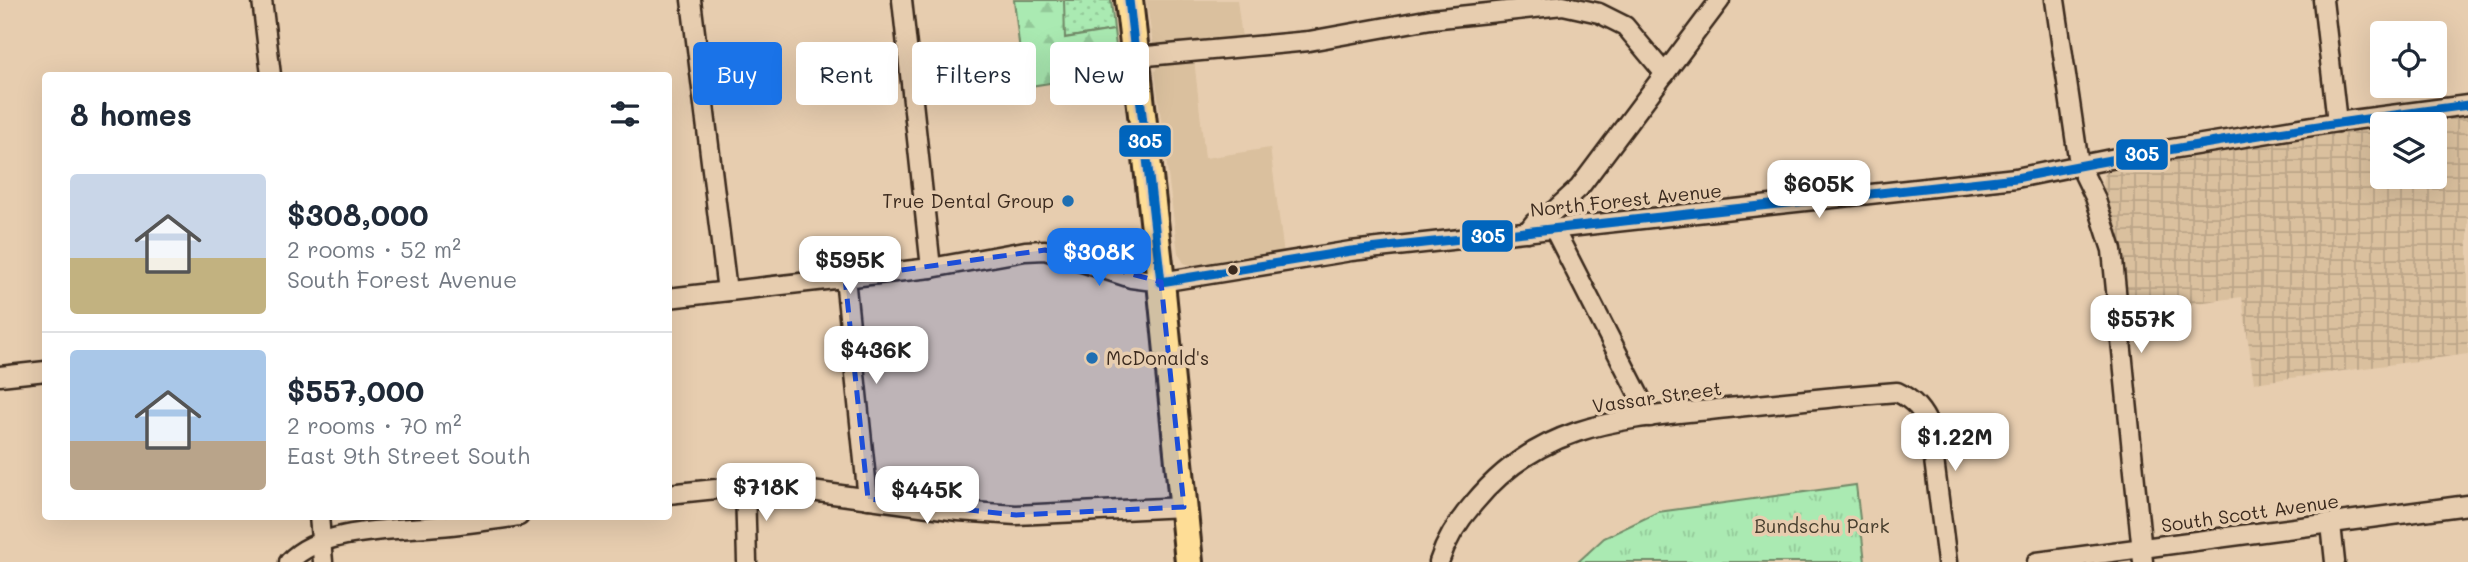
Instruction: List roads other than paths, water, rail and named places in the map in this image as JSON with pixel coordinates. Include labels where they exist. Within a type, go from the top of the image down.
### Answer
[{"type":"main road","points":[[1129,0],[1134,42]]},
{"type":"main road","points":[[1141,105],[1189,562]]},
{"type":"street","points":[[262,0],[271,72]]},
{"type":"street","points":[[691,0],[727,291]]},
{"type":"street","points":[[902,0],[931,268]]},
{"type":"street","points":[[1527,232],[1534,223],[1555,210],[1579,188],[1720,0]]},
{"type":"street","points":[[2055,0],[2079,164],[2095,197],[2112,250],[2142,555]]},
{"type":"street","points":[[2323,0],[2337,122]]},
{"type":"street","points":[[1149,56],[1309,41],[1432,19],[1563,5],[1599,13],[1625,26],[1665,74]]},
{"type":"street","name":"North Forest Avenue","points":[[672,298],[931,268],[1025,251],[1050,251],[1131,278],[1161,282],[1351,251],[2016,178],[2079,164],[2337,122],[2468,105]]},
{"type":"street","points":[[1554,229],[1650,417]]},
{"type":"street","points":[[845,278],[868,499]]},
{"type":"street","points":[[0,376],[42,371]]},
{"type":"street","name":"Vassar Street","points":[[1439,562],[1446,544],[1467,511],[1489,484],[1531,451],[1558,437],[1587,427],[1650,417],[1843,396],[1897,393],[1907,397],[1924,412],[1930,428],[1947,562]]},
{"type":"street","points":[[746,486],[747,562]]},
{"type":"street","points":[[672,494],[746,486],[789,488],[958,511],[1016,515],[1184,507]]},
{"type":"street","name":"South Scott Avenue","points":[[2037,562],[2142,555],[2330,524],[2468,505]]},
{"type":"street","points":[[319,520],[323,562]]},
{"type":"street","points":[[289,562],[321,542],[345,535],[492,520]]},
{"type":"street","points":[[2330,524],[2335,562]]},
{"type":"place","name":"True Dental Group","points":[[1068,201]]},
{"type":"place","name":"McDonald's","points":[[1092,358]]},
{"type":"park label","name":"Bundschu Park","points":[[1822,526]]}]
